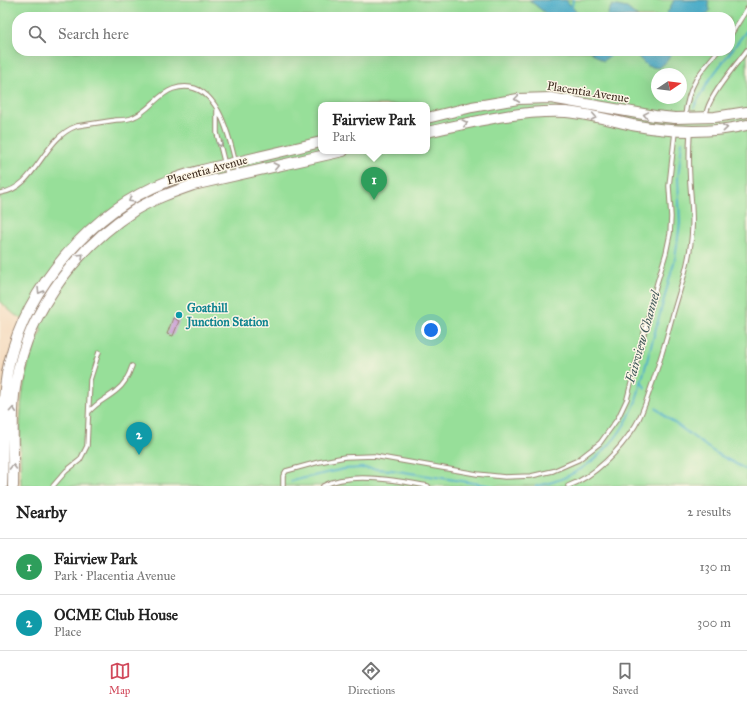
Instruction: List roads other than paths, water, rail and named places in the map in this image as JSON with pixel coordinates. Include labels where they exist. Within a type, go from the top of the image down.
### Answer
[{"type":"main road","name":"Placentia Avenue","points":[[430,117],[472,107],[518,99],[551,98],[655,116],[684,119],[706,118],[747,112]]},
{"type":"main road","name":"Placentia Avenue","points":[[430,131],[520,113],[566,112],[654,128],[675,130],[690,131],[747,125]]},
{"type":"main road","name":"Placentia Avenue","points":[[2,486],[2,414],[10,362],[27,314],[49,278],[75,245],[93,227],[130,200],[165,182],[236,162],[318,143]]},
{"type":"main road","name":"Placentia Avenue","points":[[13,486],[12,425],[14,394],[26,345],[50,294],[71,266],[84,252],[104,233],[135,210],[178,190],[330,154]]},
{"type":"lane","points":[[735,28],[747,9]]},
{"type":"lane","points":[[706,118],[706,109],[726,78],[747,50]]},
{"type":"lane","points":[[684,119],[690,88],[714,56]]},
{"type":"lane","points":[[0,193],[9,192],[23,183],[58,137],[69,129],[77,126],[134,118],[162,95],[172,89],[183,87],[194,88],[202,91],[210,98],[217,109],[227,129],[236,162],[233,176]]},
{"type":"lane","points":[[217,109],[217,133],[225,165],[233,176]]},
{"type":"lane","points":[[283,486],[283,476],[286,471],[345,457],[374,456],[477,474],[505,477],[531,476],[553,471],[578,460],[600,443],[618,418],[627,399],[666,253],[670,234],[671,217],[669,186],[675,130]]},
{"type":"lane","points":[[568,486],[597,470],[617,448],[635,426],[652,384],[667,338],[687,264],[691,243],[693,227],[689,148],[690,131]]},
{"type":"lane","points":[[53,486],[66,471],[80,460],[87,446],[90,380],[99,352]]},
{"type":"lane","points":[[89,413],[96,404],[117,391],[124,382],[132,366]]},
{"type":"lane","points":[[323,486],[352,478],[376,478],[428,486]]},
{"type":"water","points":[[529,0],[566,0],[577,12],[544,12]]},
{"type":"water","points":[[674,0],[708,0],[710,11],[709,12],[668,12]]},
{"type":"water","points":[[612,5],[627,8],[632,12],[608,12]]},
{"type":"water","points":[[596,56],[609,56],[603,61]]},
{"type":"water","points":[[637,56],[670,56],[659,68],[647,66]]},
{"type":"waterway","points":[[572,7],[573,0]]},
{"type":"waterway","name":"Fairview Channel","points":[[735,46],[747,30]]},
{"type":"waterway","name":"Fairview Channel","points":[[694,107],[710,79],[727,56]]},
{"type":"waterway","name":"Fairview Channel","points":[[536,486],[569,476],[597,457],[620,432],[636,401],[675,259],[680,223],[678,178],[682,142]]},
{"type":"waterway","name":"Fairview Channel","points":[[642,382],[645,388]]},
{"type":"waterway","points":[[656,408],[714,452],[747,470]]},
{"type":"waterway","name":"Fairview Channel","points":[[291,481],[344,469],[362,468],[391,470],[493,486]]},
{"type":"place","name":"Fairview Park","points":[[374,200]]},
{"type":"place","name":"Goathill Junction Station","points":[[179,315]]},
{"type":"place","name":"OCME Club House","points":[[139,455]]}]
